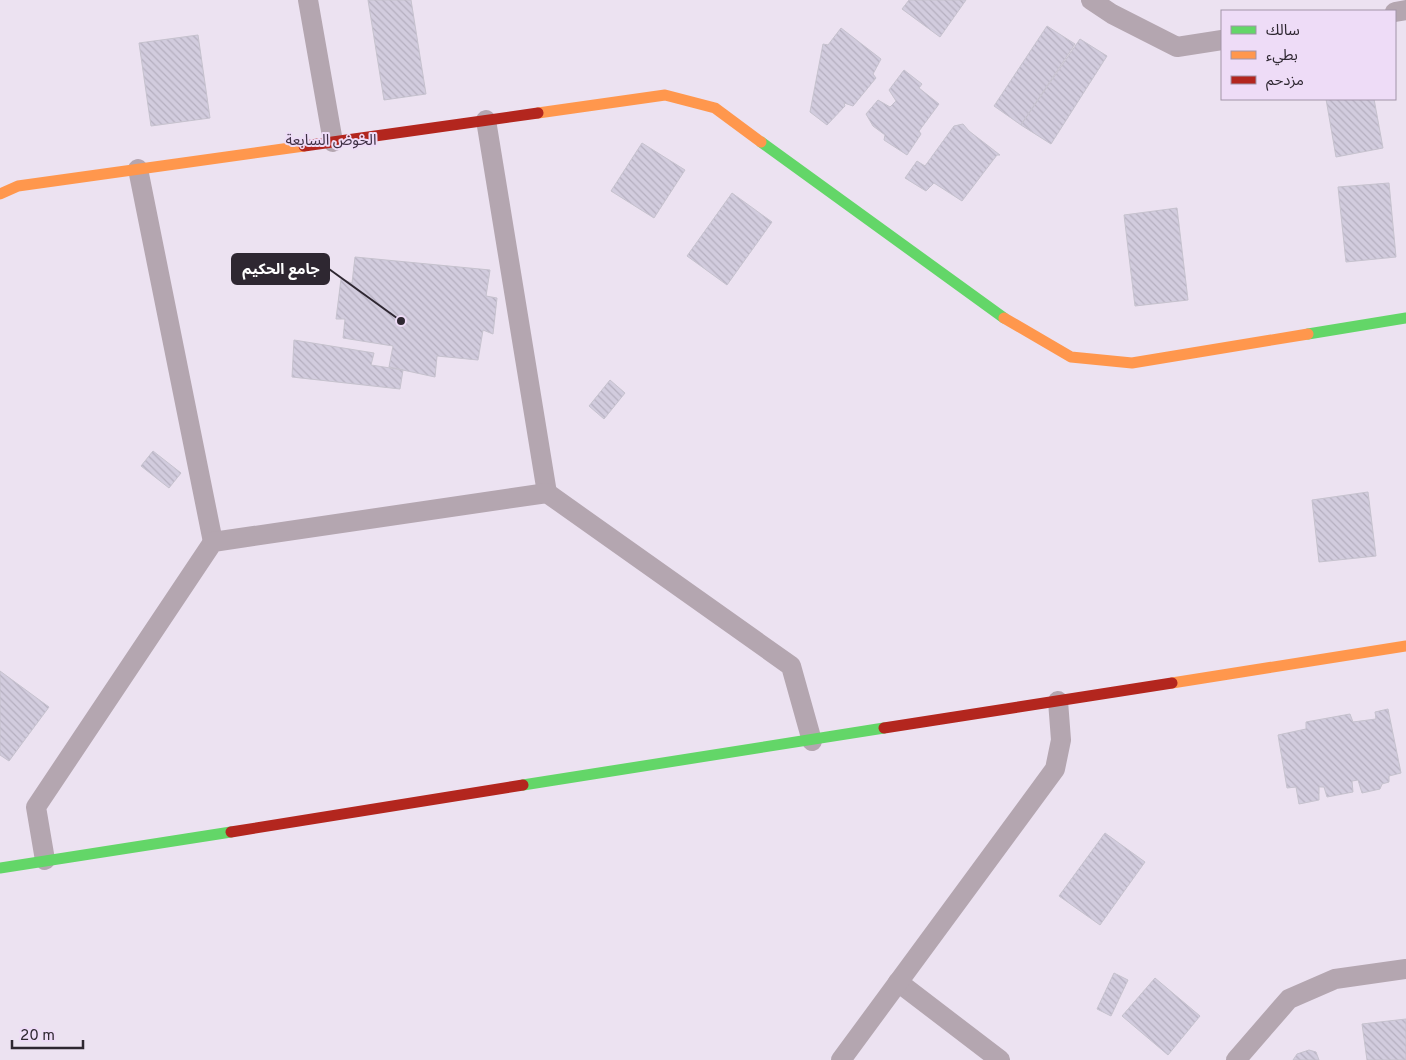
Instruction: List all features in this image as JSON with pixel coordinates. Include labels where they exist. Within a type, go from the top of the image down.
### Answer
[{"type":"street","points":[[308,0],[333,142]]},
{"type":"street","points":[[1091,0],[1112,14],[1177,47],[1221,40]]},
{"type":"street","points":[[0,194],[18,186],[665,95],[714,108],[1008,321],[1071,357],[1132,363],[1406,318]]},
{"type":"street","points":[[486,120],[547,493]]},
{"type":"street","points":[[46,860],[36,807],[213,542],[138,170]]},
{"type":"street","points":[[213,542],[547,493],[791,666],[812,741]]},
{"type":"street","points":[[0,868],[1406,646]]},
{"type":"street","points":[[841,1060],[1056,769],[1061,740],[1058,701]]},
{"type":"street","points":[[1236,1060],[1289,999],[1335,979],[1406,969]]},
{"type":"street","points":[[898,982],[1000,1060]]},
{"type":"building","points":[[368,0],[411,0],[426,94],[384,100]]},
{"type":"building","points":[[909,0],[966,0],[940,37],[902,9]]},
{"type":"building","points":[[1047,26],[1075,44],[1021,125],[994,106]]},
{"type":"building","points":[[841,28],[881,59],[873,74],[876,78],[853,106],[844,103],[845,106],[827,125],[810,112],[823,44],[828,45]]},
{"type":"building","points":[[198,35],[210,118],[151,126],[139,43]]},
{"type":"building","points":[[1080,39],[1107,56],[1051,144],[1021,125]]},
{"type":"building","points":[[904,70],[922,84],[919,88],[939,104],[919,131],[921,134],[907,155],[884,140],[885,135],[873,126],[866,114],[878,100],[890,107],[896,101],[889,90]]},
{"type":"building","points":[[1326,100],[1374,100],[1383,148],[1336,157]]},
{"type":"building","points":[[963,124],[969,131],[1000,155],[997,155],[962,201],[934,183],[926,191],[905,178],[917,161],[925,166],[954,126]]},
{"type":"building","points":[[642,143],[685,170],[654,218],[611,191]]},
{"type":"building","points":[[1389,183],[1396,257],[1346,262],[1338,187]]},
{"type":"building","points":[[732,193],[772,222],[727,285],[687,256]]},
{"type":"building","points":[[1177,208],[1188,300],[1135,306],[1124,215]]},
{"type":"building","points":[[355,257],[490,270],[486,296],[497,298],[493,334],[483,330],[478,360],[437,356],[435,377],[389,367],[393,346],[343,338],[345,319],[336,319],[341,279],[352,283]]},
{"type":"building","points":[[294,340],[374,353],[371,365],[403,370],[400,389],[292,377]]},
{"type":"building","points":[[610,380],[625,393],[604,419],[589,406]]},
{"type":"building","points":[[153,451],[181,473],[169,488],[141,466]]},
{"type":"building","points":[[1368,492],[1376,556],[1319,562],[1312,500]]},
{"type":"building","points":[[0,671],[49,707],[9,761],[0,755]]},
{"type":"building","points":[[1388,709],[1401,773],[1389,776],[1389,782],[1382,784],[1380,789],[1362,793],[1358,780],[1352,781],[1353,792],[1327,797],[1324,787],[1319,787],[1319,800],[1299,804],[1296,787],[1287,788],[1278,735],[1306,729],[1306,722],[1350,714],[1353,722],[1376,719],[1375,712]]},
{"type":"building","points":[[1105,833],[1145,862],[1100,925],[1059,896]]},
{"type":"building","points":[[1114,973],[1128,980],[1111,1016],[1097,1009]]},
{"type":"building","points":[[1155,978],[1200,1016],[1168,1055],[1122,1016]]},
{"type":"building","points":[[1406,1019],[1406,1060],[1367,1060],[1362,1024]]},
{"type":"building","points":[[1309,1050],[1316,1052],[1319,1060],[1293,1060],[1297,1054]]},
{"type":"traffic: fast","points":[[761,142],[1004,318]]},
{"type":"traffic: fast","points":[[1308,334],[1406,318]]},
{"type":"traffic: fast","points":[[523,785],[884,728]]},
{"type":"traffic: fast","points":[[0,868],[231,832]]},
{"type":"traffic: slow","points":[[538,113],[665,95],[715,108],[761,142]]},
{"type":"traffic: slow","points":[[0,194],[18,186],[304,146]]},
{"type":"traffic: slow","points":[[1004,318],[1071,357],[1132,363],[1308,334]]},
{"type":"traffic: slow","points":[[1172,683],[1406,646]]},
{"type":"traffic: jam","points":[[304,146],[538,113]]},
{"type":"traffic: jam","points":[[884,728],[1172,683]]},
{"type":"traffic: jam","points":[[231,832],[523,785]]},
{"type":"place","name":"جامع الحكيم","points":[[401,321]]},
{"type":"district","name":"الخوض السابعة","points":[[331,141]]}]
